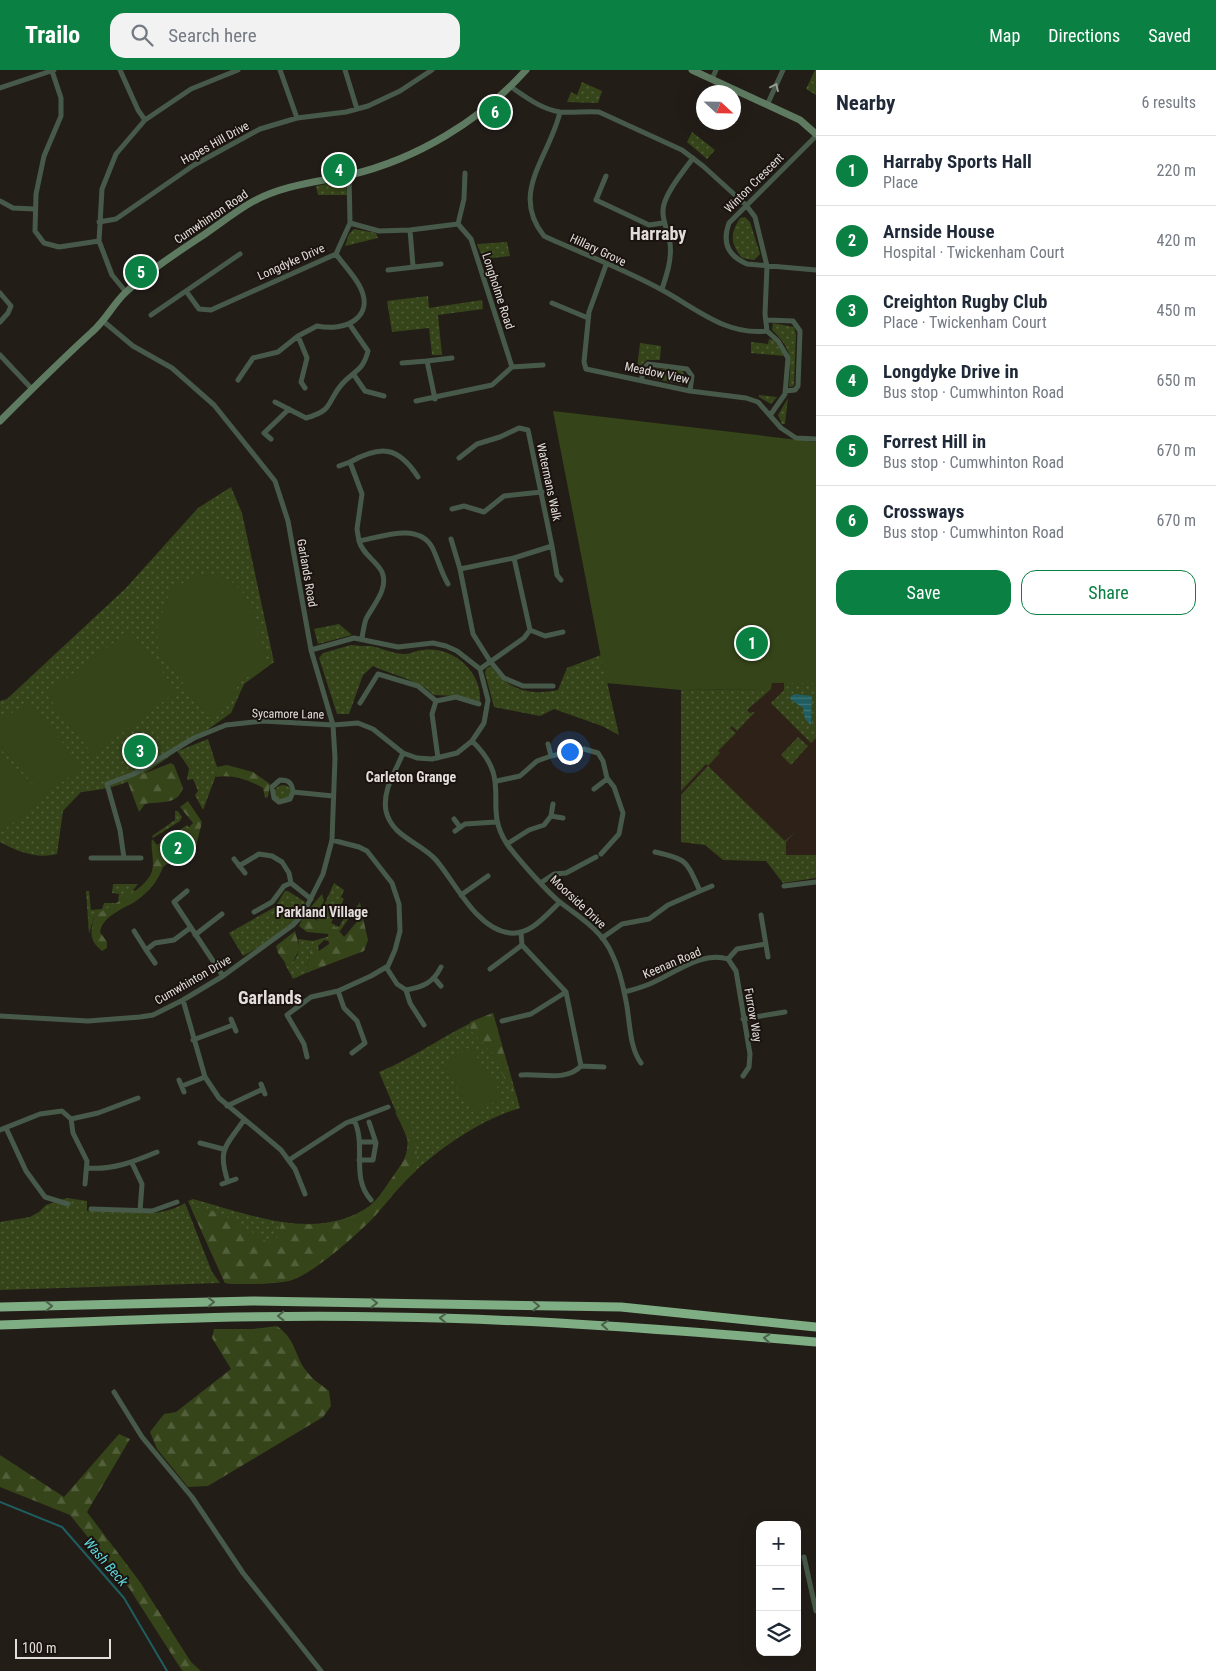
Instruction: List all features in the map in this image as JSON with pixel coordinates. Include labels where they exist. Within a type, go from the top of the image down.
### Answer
[{"type":"highway","points":[[0,1307],[253,1301],[621,1307],[816,1327]]},
{"type":"highway","points":[[0,1325],[207,1318],[390,1316],[622,1326],[816,1342]]},
{"type":"street","points":[[0,88],[53,70],[61,98],[61,116],[44,156],[34,209],[36,231],[44,243],[59,247],[99,242]]},
{"type":"street","points":[[120,70],[138,110],[145,120]]},
{"type":"street","points":[[126,292],[112,275],[99,242],[102,189],[116,154],[145,120],[191,89],[238,70]]},
{"type":"street","points":[[280,70],[297,118]]},
{"type":"street","points":[[345,70],[357,109]]},
{"type":"street","name":"Hopes Hill Drive","points":[[99,222],[116,219],[194,164],[260,129],[297,118],[357,109],[400,90],[432,70]]},
{"type":"street","name":"Cumwhinton Road","points":[[0,421],[103,321],[110,309],[126,292],[160,265],[253,201],[299,183],[349,175],[395,162],[456,129],[511,87],[526,70]]},
{"type":"street","points":[[692,70],[800,120],[816,135]]},
{"type":"street","points":[[712,79],[716,70]]},
{"type":"street","points":[[768,104],[783,70]]},
{"type":"street","points":[[511,87],[543,107],[560,112],[585,110],[599,112],[682,150],[746,205],[755,217],[767,266],[764,314],[767,320],[767,331],[778,341],[788,358],[785,391],[771,414]]},
{"type":"street","name":"Hillary Grove","points":[[560,112],[556,128],[531,185],[529,204],[534,223],[544,236],[662,289],[714,321],[743,331],[767,331]]},
{"type":"street","name":"Winton Crescent","points":[[816,135],[729,222],[725,233],[730,253],[738,260],[747,264],[816,270]]},
{"type":"street","points":[[662,289],[670,264],[670,243],[663,224],[664,203],[672,187],[693,158]]},
{"type":"street","points":[[350,223],[380,230],[410,230],[458,224],[464,199],[465,173]]},
{"type":"street","name":"Longdyke Drive","points":[[186,291],[199,309],[211,310],[336,254],[350,223],[349,175]]},
{"type":"street","points":[[606,176],[596,200],[649,225],[663,224]]},
{"type":"street","points":[[0,201],[13,208],[34,209]]},
{"type":"street","name":"Longholme Road","points":[[458,224],[471,239],[512,367]]},
{"type":"street","points":[[410,230],[412,266]]},
{"type":"street","points":[[151,315],[240,254]]},
{"type":"street","points":[[238,380],[253,358],[278,352],[298,336],[317,326],[330,328],[350,325],[360,316],[364,302],[360,286],[336,254]]},
{"type":"street","points":[[388,270],[441,264]]},
{"type":"street","name":"Meadow View","points":[[606,265],[588,318],[584,362],[586,369],[593,372],[642,379],[690,391],[746,398],[758,402],[771,414],[781,428],[796,438],[816,439]]},
{"type":"street","points":[[0,293],[11,306],[0,322]]},
{"type":"street","points":[[552,303],[588,318]]},
{"type":"street","points":[[767,320],[793,322],[800,331],[798,386],[796,390],[785,391]]},
{"type":"street","name":"Garlands Road","points":[[103,321],[133,346],[172,368],[214,405],[275,482],[288,521],[311,650],[333,725],[335,758],[332,840],[323,874],[311,899]]},
{"type":"street","points":[[275,402],[306,418],[319,415],[329,407],[341,385],[365,365],[368,351],[350,325]]},
{"type":"street","points":[[298,336],[307,358],[301,382],[305,388]]},
{"type":"street","points":[[0,355],[32,389]]},
{"type":"street","points":[[402,363],[452,358]]},
{"type":"street","points":[[427,361],[435,399]]},
{"type":"street","points":[[642,379],[642,370],[648,364],[687,368],[692,376],[690,391]]},
{"type":"street","points":[[416,402],[492,385],[512,367],[544,365]]},
{"type":"street","points":[[354,375],[365,391],[384,396]]},
{"type":"street","points":[[271,439],[264,433],[289,409]]},
{"type":"street","name":"Watermans Walk","points":[[459,458],[477,444],[500,437],[519,428],[528,430],[542,492],[557,575],[561,580]]},
{"type":"street","points":[[339,466],[372,451],[389,451],[401,457],[418,477]]},
{"type":"street","points":[[350,462],[362,494],[356,529],[359,541],[364,553],[377,565],[384,580],[380,595],[366,620],[362,638]]},
{"type":"street","points":[[452,509],[464,506],[484,512],[504,496],[542,492]]},
{"type":"street","points":[[359,541],[403,533],[420,535],[432,547],[448,584]]},
{"type":"street","points":[[451,539],[460,569],[473,634],[490,661],[504,678],[523,686],[553,686]]},
{"type":"street","points":[[460,569],[514,558],[552,546]]},
{"type":"street","points":[[480,669],[524,638],[530,630],[514,558]]},
{"type":"street","points":[[530,630],[545,636],[563,632]]},
{"type":"street","points":[[311,650],[354,638],[398,646],[433,643],[457,651],[480,669],[487,693],[487,712],[482,728],[472,741],[457,753],[438,758],[422,759],[403,753],[386,793],[386,810],[391,825],[436,860],[461,895],[487,924],[509,934],[526,932],[560,902]]},
{"type":"street","points":[[360,703],[378,674],[418,686],[436,701],[456,698],[479,704]]},
{"type":"street","points":[[436,701],[432,714],[438,758]]},
{"type":"street","name":"Sycamore Lane","points":[[124,858],[120,830],[107,784],[134,774],[194,738],[226,726],[263,721],[333,725],[352,722],[367,726],[403,753]]},
{"type":"street","points":[[455,831],[465,824],[496,822],[497,781],[486,754],[472,741]]},
{"type":"street","points":[[548,744],[551,756]]},
{"type":"street","points":[[497,781],[520,776],[537,761],[551,756],[584,749],[594,751],[604,761],[607,779],[614,787],[622,806],[623,821],[615,840],[601,854]]},
{"type":"street","points":[[594,789],[607,779]]},
{"type":"street","points":[[280,780],[286,780],[292,785],[293,792],[290,799],[279,802],[274,798],[272,787],[280,780]]},
{"type":"street","points":[[293,792],[333,796]]},
{"type":"street","points":[[508,844],[529,830],[544,825],[551,816],[553,804]]},
{"type":"street","points":[[551,816],[563,818]]},
{"type":"street","points":[[454,819],[460,826]]},
{"type":"street","name":"Moorside Drive","points":[[496,822],[508,844],[560,902],[602,938],[612,953],[624,992],[634,1052],[641,1063]]},
{"type":"street","points":[[307,1057],[304,1044],[287,1015],[311,997],[338,991],[386,967],[395,950],[400,931],[400,904],[392,883],[367,852],[360,847],[332,840]]},
{"type":"street","points":[[655,852],[679,858],[687,864],[700,891]]},
{"type":"street","points":[[239,866],[255,855],[272,856],[285,866],[291,884],[311,899]]},
{"type":"street","points":[[542,882],[554,874],[566,873],[596,857]]},
{"type":"street","points":[[91,858],[141,858]]},
{"type":"street","points":[[234,859],[245,873]]},
{"type":"street","points":[[461,895],[488,876]]},
{"type":"street","points":[[784,886],[816,882]]},
{"type":"street","points":[[254,912],[272,902],[284,886],[291,884]]},
{"type":"street","points":[[602,938],[622,924],[649,919],[668,905],[712,886]]},
{"type":"street","points":[[187,891],[174,902],[223,976]]},
{"type":"street","name":"Cumwhinton Drive","points":[[0,1016],[88,1021],[153,1015],[223,976],[293,925],[311,899]]},
{"type":"street","points":[[195,935],[222,914]]},
{"type":"street","points":[[761,915],[768,957]]},
{"type":"street","points":[[146,950],[155,943],[174,940],[190,928]]},
{"type":"street","points":[[134,931],[155,963]]},
{"type":"street","points":[[521,933],[522,945],[566,992],[581,1066]]},
{"type":"street","points":[[728,959],[736,949],[765,944]]},
{"type":"street","points":[[490,969],[522,945]]},
{"type":"street","name":"Keenan Road","points":[[624,992],[646,986],[700,960],[718,957],[728,959]]},
{"type":"street","name":"Furrow Way","points":[[728,959],[736,971],[750,1058],[743,1076]]},
{"type":"street","points":[[386,967],[397,984],[406,990],[410,1003],[424,1025]]},
{"type":"street","points":[[406,990],[421,987],[435,979],[441,967]]},
{"type":"street","points":[[435,979],[442,986]]},
{"type":"street","points":[[338,991],[344,1008],[357,1021],[365,1043],[352,1054]]},
{"type":"street","points":[[502,1021],[531,1014],[566,992]]},
{"type":"street","points":[[183,1000],[205,1077],[218,1098],[272,1141],[289,1160],[304,1194]]},
{"type":"street","points":[[743,1019],[785,1012]]},
{"type":"street","points":[[193,1040],[234,1028],[231,1019]]},
{"type":"street","points":[[581,1066],[604,1067]]},
{"type":"street","points":[[520,1075],[534,1073],[564,1076],[575,1073],[581,1066]]},
{"type":"street","points":[[182,1086],[205,1077]]},
{"type":"street","points":[[179,1080],[184,1092]]},
{"type":"street","points":[[227,1106],[263,1089]]},
{"type":"street","points":[[71,1119],[98,1113],[138,1098]]},
{"type":"street","points":[[289,1160],[354,1120],[388,1107]]},
{"type":"street","points":[[0,1130],[40,1114],[62,1111],[71,1119],[74,1133],[84,1152],[87,1168],[85,1184]]},
{"type":"street","points":[[228,1182],[223,1168],[223,1150],[244,1120]]},
{"type":"street","points":[[354,1120],[361,1142],[359,1160],[362,1188],[371,1200]]},
{"type":"street","points":[[359,1160],[373,1160],[376,1151],[369,1122]]},
{"type":"street","points":[[6,1128],[26,1171],[45,1197],[68,1204]]},
{"type":"street","points":[[200,1142],[223,1150]]},
{"type":"street","points":[[361,1142],[375,1142]]},
{"type":"street","points":[[87,1168],[105,1169],[132,1162],[157,1152]]},
{"type":"street","points":[[132,1162],[142,1184],[140,1210]]},
{"type":"street","points":[[222,1184],[236,1179]]},
{"type":"street","points":[[91,1209],[152,1211],[177,1202]]},
{"type":"street","points":[[114,1392],[142,1437],[192,1496],[243,1573],[322,1671]]},
{"type":"street","points":[[804,1557],[816,1610]]},
{"type":"shaded area","points":[[771,683],[816,683],[816,873],[766,861],[723,860],[705,845],[681,842],[681,690],[771,689]]},
{"type":"green space","points":[[816,70],[816,95],[806,89]]},
{"type":"green space","points":[[582,82],[602,91],[598,103],[567,102],[571,92],[577,95]]},
{"type":"green space","points":[[692,132],[715,150],[707,159],[687,142]]},
{"type":"green space","points":[[341,181],[346,185],[347,195],[318,195],[316,186]]},
{"type":"green space","points":[[745,217],[750,222],[760,254],[754,260],[742,258],[733,243],[734,229],[740,218]]},
{"type":"green space","points":[[354,229],[376,233],[378,238],[345,246],[349,234]]},
{"type":"green space","points":[[507,242],[510,256],[483,259],[477,244]]},
{"type":"green space","points":[[428,296],[429,308],[482,300],[483,309],[438,315],[442,355],[432,355],[429,328],[392,332],[387,301]]},
{"type":"green space","points":[[773,323],[794,327],[796,334],[794,386],[789,387],[790,362],[787,349],[772,330]]},
{"type":"green space","points":[[769,339],[774,340],[784,356],[751,353],[751,342],[768,344]]},
{"type":"green space","points":[[640,343],[661,346],[660,360],[647,360],[637,369]]},
{"type":"green space","points":[[651,368],[681,370],[688,379],[683,385],[647,377],[646,372]]},
{"type":"green space","points":[[759,395],[777,397],[771,404],[759,397]]},
{"type":"green space","points":[[788,398],[785,424],[782,424],[778,415]]},
{"type":"green space","points":[[553,411],[816,442],[816,683],[772,683],[771,689],[681,690],[606,683]]},
{"type":"green space","points":[[231,487],[242,513],[274,662],[244,684],[231,713],[178,751],[208,739],[218,770],[203,810],[195,795],[198,791],[193,779],[187,780],[189,768],[177,751],[132,780],[110,787],[81,792],[63,811],[57,854],[42,856],[28,854],[0,842],[0,701],[7,699],[126,588],[198,508]]},
{"type":"green space","points":[[205,575],[225,578],[235,585],[250,604],[259,629],[266,665],[240,682],[228,704],[208,717],[158,649],[157,628],[170,591],[191,578]]},
{"type":"green space","points":[[339,624],[352,635],[318,644],[314,629]]},
{"type":"green space","points":[[130,630],[177,691],[93,755],[46,694]]},
{"type":"green space","points":[[351,645],[371,646],[401,654],[423,650],[445,652],[455,657],[471,672],[480,692],[480,703],[456,696],[434,695],[413,681],[373,666],[363,675],[349,714],[337,714],[319,658],[323,653]]},
{"type":"green space","points":[[601,655],[619,735],[602,726],[554,709],[540,716],[494,707],[485,673],[486,669],[491,666],[512,686],[528,691],[547,692],[558,690],[567,668]]},
{"type":"green space","points":[[816,677],[816,738],[811,743],[771,703],[784,690],[784,680]]},
{"type":"green space","points":[[771,689],[747,710],[750,713],[755,712],[737,731],[732,726],[730,728],[736,733],[718,751],[720,753],[708,766],[706,764],[681,791],[681,690]]},
{"type":"green space","points":[[28,701],[82,766],[44,797],[0,745],[0,722]]},
{"type":"green space","points":[[798,737],[808,746],[791,765],[781,755]]},
{"type":"green space","points":[[0,750],[41,800],[0,833]]},
{"type":"green space","points":[[171,763],[174,765],[183,788],[180,794],[167,802],[145,804],[139,812],[127,780]]},
{"type":"green space","points":[[227,765],[253,772],[270,784],[268,797],[265,798],[263,788],[252,782],[228,776],[216,777],[217,767]]},
{"type":"green space","points":[[708,766],[785,841],[796,831],[786,842],[786,855],[816,855],[816,878],[783,883],[766,861],[723,860],[705,845],[681,842],[681,795]]},
{"type":"green space","points":[[283,785],[289,788],[292,794],[289,800],[283,803],[277,800],[274,794],[277,788]]},
{"type":"green space","points":[[188,801],[202,822],[196,846],[185,832],[193,823],[180,807]]},
{"type":"green space","points":[[175,811],[178,811],[182,817],[180,821],[153,838],[152,836],[175,820]]},
{"type":"green space","points":[[187,825],[190,828],[185,832],[196,846],[195,852],[193,853],[190,849],[191,846],[188,840],[184,841],[181,837],[164,850],[174,860],[167,864],[157,845]]},
{"type":"green space","points":[[152,839],[167,864],[163,867],[156,882],[145,894],[105,921],[100,932],[107,942],[107,948],[102,951],[94,943],[92,935],[94,916],[136,891],[149,878],[153,867]]},
{"type":"green space","points":[[334,883],[344,890],[341,897],[344,899],[331,923],[339,927],[350,908],[355,910],[360,902],[363,918],[356,923],[355,915],[351,915],[340,931],[314,918],[325,903]]},
{"type":"green space","points":[[113,884],[138,884],[133,890],[136,891],[118,904],[94,916],[89,934],[86,891],[89,891],[91,910],[102,909],[104,903],[118,903],[119,894],[112,893]]},
{"type":"green space","points":[[285,891],[305,902],[297,918],[280,934],[243,956],[229,933],[275,907]]},
{"type":"green space","points":[[322,894],[324,901],[315,920],[331,925],[344,937],[363,918],[368,940],[364,951],[306,973],[311,948],[313,946],[319,951],[329,944],[328,934],[307,932],[299,926],[304,915]]},
{"type":"green space","points":[[295,931],[300,949],[292,963],[287,965],[278,953],[276,946]]},
{"type":"green space","points":[[330,936],[329,941],[324,940],[318,946],[319,951],[311,948],[306,973],[293,979],[284,962],[287,965],[296,958],[299,951],[298,939],[313,941]]},
{"type":"green space","points":[[493,1013],[520,1108],[470,1130],[439,1151],[394,1191],[356,1234],[310,1271],[283,1282],[225,1283],[188,1201],[193,1199],[259,1218],[305,1224],[327,1223],[349,1217],[370,1206],[400,1167],[407,1150],[407,1138],[379,1072],[464,1026]]},
{"type":"green space","points":[[493,1013],[515,1097],[513,1099],[495,1056],[471,1031],[470,1022]]},
{"type":"green space","points":[[470,1047],[503,1096],[475,1115],[442,1065]]},
{"type":"green space","points":[[395,1112],[407,1124],[414,1138],[417,1154],[416,1171],[375,1216],[347,1243],[323,1262],[300,1276],[276,1282],[225,1283],[191,1208],[210,1210],[220,1214],[267,1242],[276,1241],[282,1222],[305,1225],[328,1223],[351,1217],[378,1199],[407,1155],[409,1148],[408,1139]]},
{"type":"green space","points":[[67,1198],[87,1201],[87,1211],[149,1213],[173,1209],[185,1203],[212,1272],[220,1283],[0,1290],[0,1222],[30,1217],[46,1205]]},
{"type":"green space","points":[[277,1326],[284,1331],[292,1343],[303,1367],[329,1391],[331,1406],[323,1417],[208,1486],[188,1487],[157,1449],[150,1432],[164,1414],[176,1412],[231,1369],[212,1338],[214,1329],[254,1329]]},
{"type":"green space","points":[[119,1434],[130,1439],[87,1512],[140,1582],[191,1662],[201,1671],[183,1671],[181,1669],[129,1588],[70,1515],[0,1487],[0,1455],[64,1497]]},
{"type":"water","points":[[795,694],[812,696],[811,725],[805,719],[803,708],[790,699]]},
{"type":"waterway","name":"Wash Beck","points":[[0,1502],[62,1527],[124,1598],[167,1671]]},
{"type":"place","name":"Crossways","points":[[495,112]]},
{"type":"place","name":"Longdyke Drive in","points":[[339,170]]},
{"type":"place","name":"Forrest Hill in","points":[[141,272]]},
{"type":"place","name":"Harraby Sports Hall","points":[[752,643]]},
{"type":"place","name":"Creighton Rugby Club","points":[[140,751]]},
{"type":"place","name":"Arnside House","points":[[178,848]]},
{"type":"district","name":"Harraby","points":[[658,233]]},
{"type":"district","name":"Carleton Grange","points":[[411,777]]},
{"type":"district","name":"Parkland Village","points":[[322,912]]},
{"type":"district","name":"Garlands","points":[[270,997]]}]
